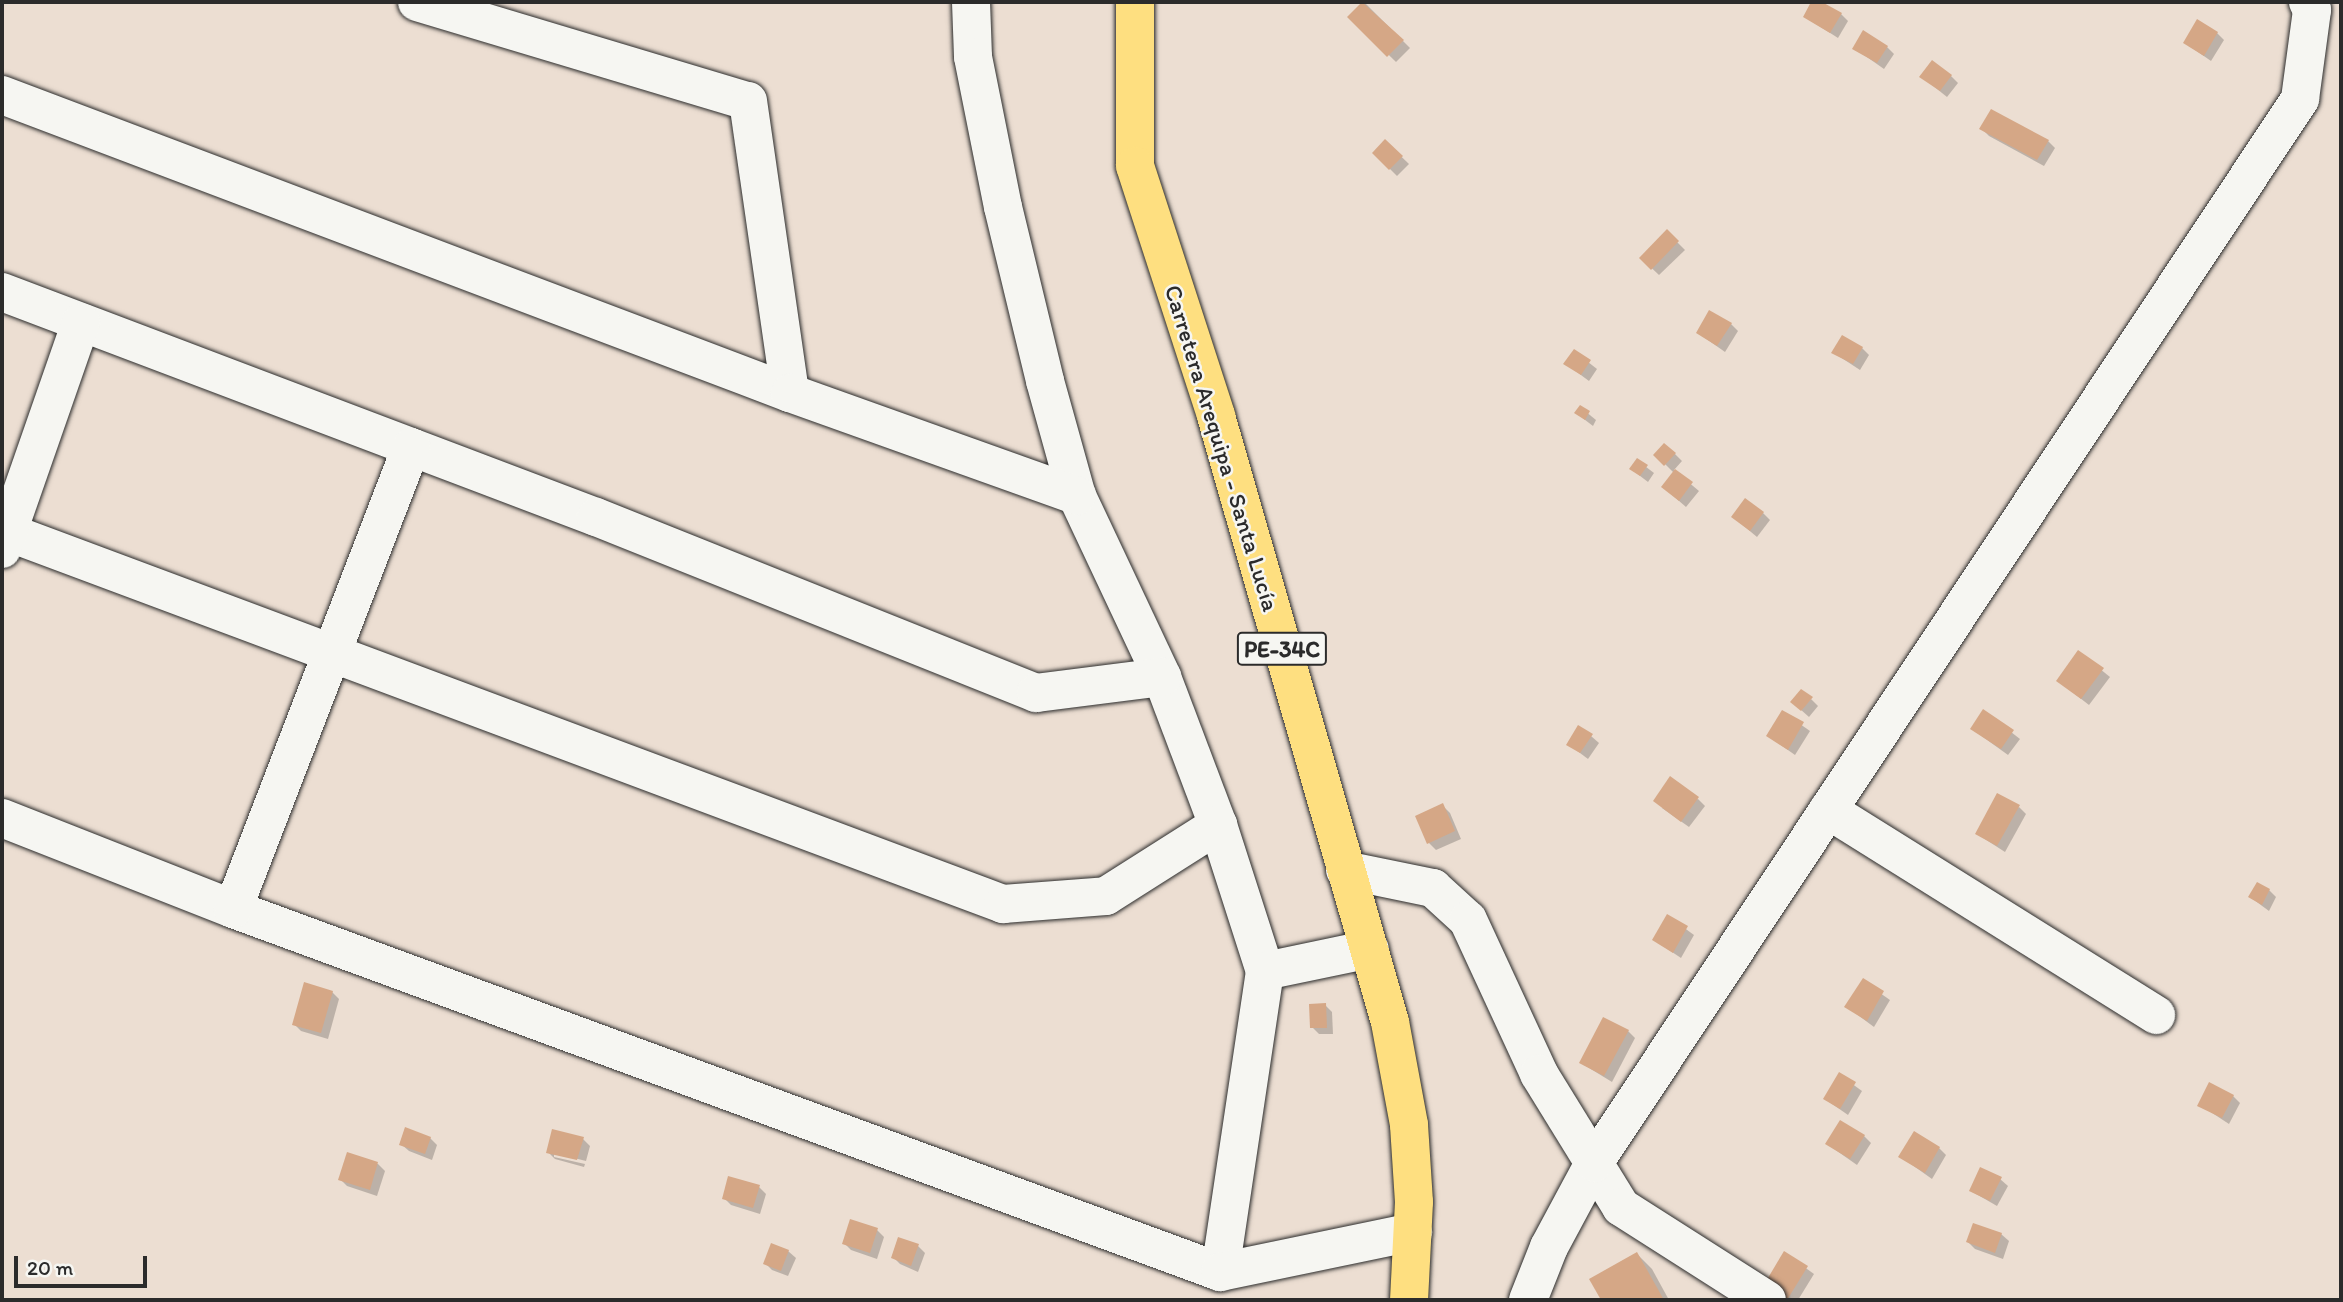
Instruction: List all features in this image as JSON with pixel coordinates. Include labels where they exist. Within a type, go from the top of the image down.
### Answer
[{"type":"main road","name":"Carretera Arequipa - Santa Lucía","points":[[1135,2],[1135,166],[1216,416],[1390,1022],[1409,1125],[1413,1231],[1409,1300]]},
{"type":"street","points":[[417,2],[748,101],[790,393]]},
{"type":"street","points":[[971,2],[973,57],[1003,207],[1045,382],[1077,496],[1162,677],[1218,825],[1265,971],[1220,1272]]},
{"type":"street","points":[[1528,1300],[1549,1247],[1594,1163],[2300,99],[2312,10],[2308,2]]},
{"type":"street","points":[[2,95],[790,393],[1077,496]]},
{"type":"street","points":[[2,292],[596,517],[1036,693],[1162,677]]},
{"type":"street","points":[[81,322],[4,537],[330,653],[1003,904],[1106,896],[1218,825]]},
{"type":"street","points":[[233,909],[411,447]]},
{"type":"street","points":[[1828,810],[2157,1015]]},
{"type":"street","points":[[2,818],[233,909],[1220,1272],[1413,1231]]},
{"type":"street","points":[[1345,870],[1433,888],[1468,920],[1539,1074],[1621,1207],[1767,1300]]},
{"type":"street","points":[[1265,971],[1370,948]]},
{"type":"building","points":[[1362,2],[1404,40],[1387,57],[1347,17]]},
{"type":"building","points":[[1811,2],[1822,2],[1842,13],[1830,33],[1803,17]]},
{"type":"building","points":[[2197,19],[2218,32],[2204,56],[2183,43]]},
{"type":"building","points":[[1863,30],[1888,46],[1877,63],[1852,49]]},
{"type":"building","points":[[1932,60],[1952,75],[1940,91],[1919,77]]},
{"type":"building","points":[[1991,109],[2049,140],[2037,160],[1979,129]]},
{"type":"building","points":[[1385,139],[1403,156],[1389,170],[1372,153]]},
{"type":"building","points":[[1667,229],[1679,241],[1651,270],[1639,258]]},
{"type":"building","points":[[1709,310],[1732,323],[1717,346],[1696,333]]},
{"type":"building","points":[[1842,335],[1863,347],[1853,364],[1831,353]]},
{"type":"building","points":[[1574,349],[1591,360],[1581,375],[1563,364]]},
{"type":"building","points":[[1580,405],[1590,411],[1585,420],[1574,413]]},
{"type":"building","points":[[1664,443],[1676,453],[1664,466],[1653,455]]},
{"type":"building","points":[[1637,458],[1648,465],[1640,476],[1629,469]]},
{"type":"building","points":[[1675,469],[1693,482],[1679,501],[1661,487]]},
{"type":"building","points":[[1745,498],[1764,512],[1750,531],[1731,517]]},
{"type":"building","points":[[2078,650],[2104,668],[2081,699],[2056,681]]},
{"type":"building","points":[[1801,689],[1813,697],[1801,711],[1790,702]]},
{"type":"building","points":[[1983,709],[2014,730],[2001,749],[1970,729]]},
{"type":"building","points":[[1782,710],[1804,722],[1788,750],[1766,736]]},
{"type":"building","points":[[1578,725],[1593,734],[1580,753],[1566,745]]},
{"type":"building","points":[[1670,776],[1699,797],[1681,822],[1653,801]]},
{"type":"building","points":[[1997,793],[2020,805],[1997,846],[1975,834]]},
{"type":"building","points":[[1443,803],[1455,831],[1427,844],[1415,816]]},
{"type":"building","points":[[2257,882],[2270,889],[2262,905],[2248,897]]},
{"type":"building","points":[[1667,914],[1688,926],[1673,953],[1652,940]]},
{"type":"building","points":[[1863,978],[1884,991],[1867,1021],[1844,1007]]},
{"type":"building","points":[[304,982],[333,991],[321,1033],[292,1025]]},
{"type":"building","points":[[1326,1003],[1327,1028],[1310,1028],[1309,1004]]},
{"type":"building","points":[[1603,1017],[1629,1030],[1604,1076],[1579,1063]]},
{"type":"building","points":[[1839,1072],[1856,1082],[1840,1109],[1823,1099]]},
{"type":"building","points":[[2209,1082],[2234,1095],[2222,1118],[2197,1106]]},
{"type":"building","points":[[1840,1120],[1865,1135],[1850,1159],[1825,1144]]},
{"type":"building","points":[[405,1127],[431,1137],[425,1154],[399,1145]]},
{"type":"building","points":[[552,1129],[584,1137],[577,1160],[546,1153]]},
{"type":"building","points":[[1914,1131],[1940,1147],[1925,1173],[1898,1157]]},
{"type":"building","points":[[347,1152],[378,1162],[370,1190],[338,1180]]},
{"type":"building","points":[[1980,1167],[2002,1177],[1990,1201],[1969,1191]]},
{"type":"building","points":[[728,1176],[760,1185],[753,1208],[722,1199]]},
{"type":"building","points":[[850,1219],[878,1228],[870,1253],[842,1244]]},
{"type":"building","points":[[1973,1223],[2002,1233],[1995,1253],[1966,1242]]},
{"type":"building","points":[[898,1237],[919,1244],[911,1266],[891,1258]]},
{"type":"building","points":[[771,1243],[789,1250],[781,1271],[763,1264]]},
{"type":"building","points":[[1784,1251],[1808,1266],[1787,1300],[1781,1300],[1762,1288]]},
{"type":"building","points":[[1637,1252],[1664,1300],[1601,1300],[1589,1279]]}]
